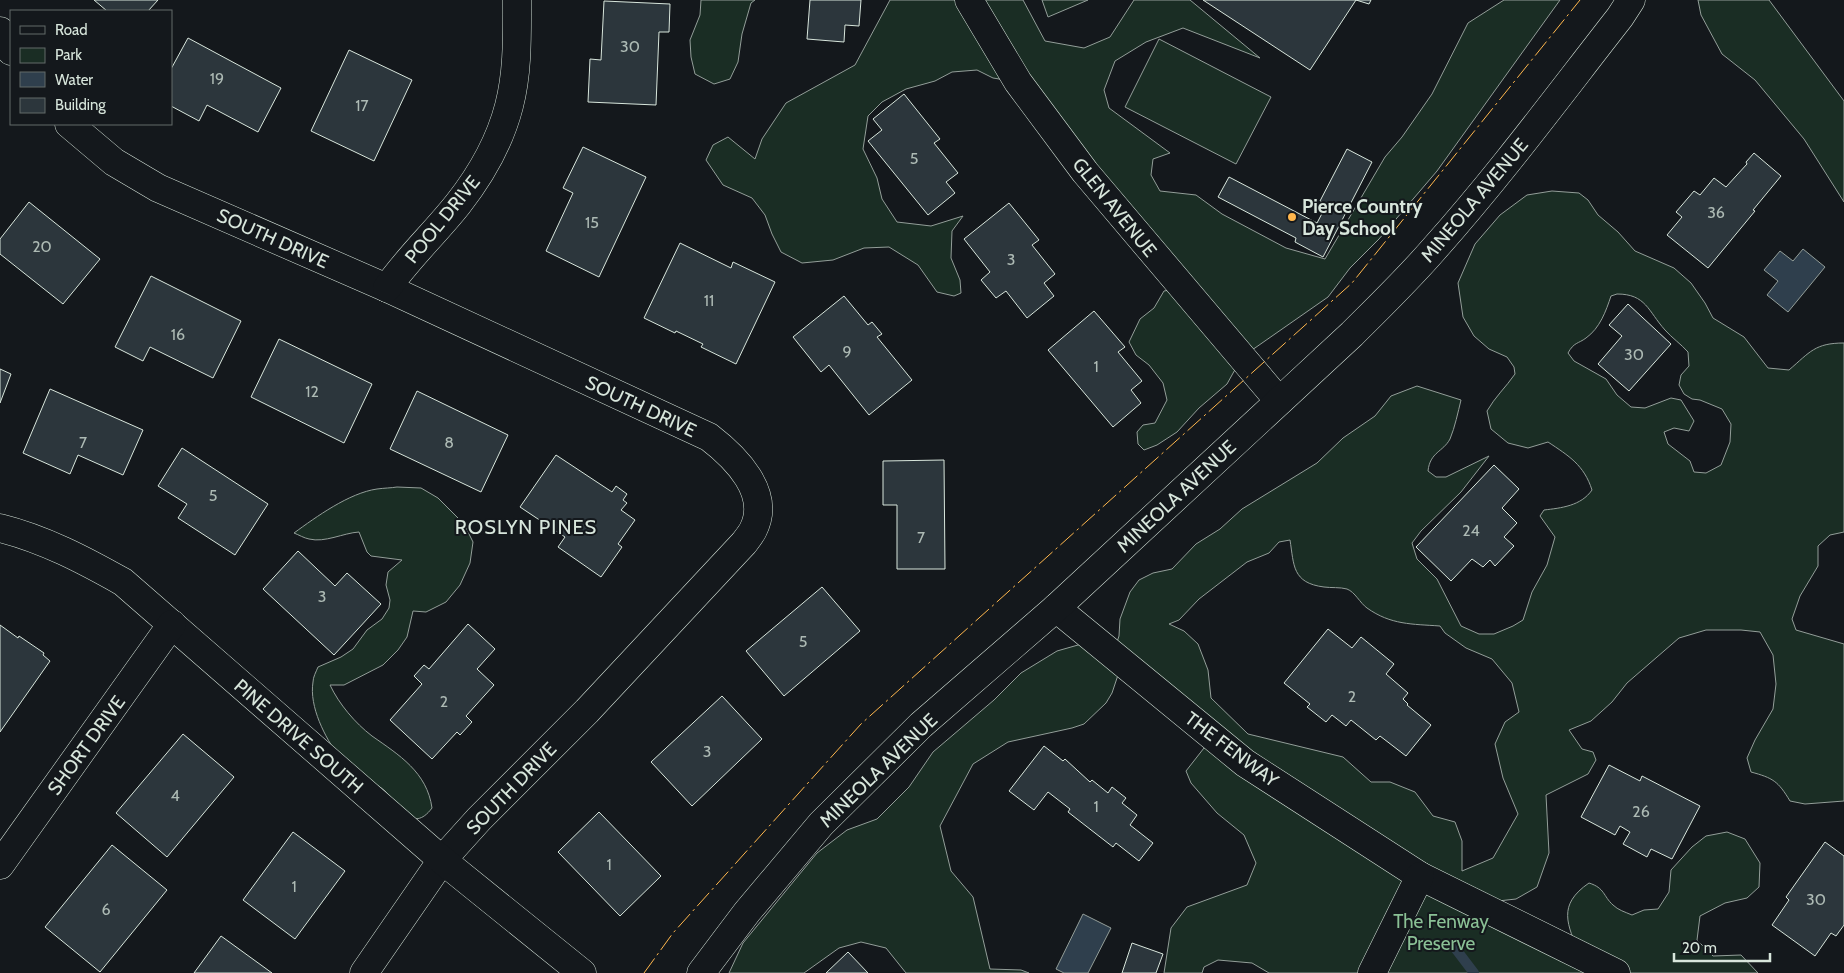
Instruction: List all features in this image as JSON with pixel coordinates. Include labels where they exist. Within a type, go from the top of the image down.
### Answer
[{"type":"street","name":"POOL DRIVE","points":[[386,288],[460,202],[485,163],[500,133],[509,106],[514,69],[517,0]]},
{"type":"street","name":"GLEN AVENUE","points":[[969,0],[1018,82],[1085,172],[1279,402]]},
{"type":"street","name":"MINEOLA AVENUE","points":[[701,973],[747,912],[821,824],[921,725],[1056,608],[1279,402],[1352,334],[1435,248],[1522,144],[1631,0]]},
{"type":"street","points":[[0,31],[10,49]]},
{"type":"street","name":"SOUTH DRIVE","points":[[70,125],[114,162],[158,188],[386,288],[709,438],[726,450],[741,467],[756,494],[758,505],[754,529],[725,564],[664,626],[586,711],[479,819],[442,860],[364,973]]},
{"type":"street","name":"PINE DRIVE SOUTH","points":[[0,528],[58,548],[123,582],[442,860],[582,973]]},
{"type":"street","name":"THE FENWAY","points":[[1056,608],[1245,763],[1420,876],[1616,973]]},
{"type":"street","name":"SHORT DRIVE","points":[[0,865],[172,624]]},
{"type":"street","points":[[1372,973],[1420,876]]},
{"type":"green space","points":[[701,0],[755,0],[751,3],[742,34],[738,62],[730,79],[714,84],[695,74],[691,57],[690,40],[700,15]]},
{"type":"green space","points":[[890,0],[1023,0],[1045,41],[1084,48],[1110,37],[1134,0],[1190,0],[1260,58],[1183,28],[1146,42],[1115,61],[1104,90],[1109,108],[1170,153],[1153,159],[1151,175],[1160,191],[1196,195],[1222,214],[1286,248],[1325,259],[1385,157],[1402,137],[1432,94],[1468,23],[1504,0],[1560,0],[1437,171],[1379,239],[1350,268],[1328,297],[1242,357],[1227,384],[1199,408],[1177,432],[1157,445],[1144,450],[1138,444],[1137,432],[1143,425],[1155,423],[1167,400],[1163,383],[1149,365],[1136,355],[1129,342],[1140,319],[1154,308],[1164,291],[1182,288],[1018,82],[993,78],[977,70],[952,72],[935,81],[906,89],[882,102],[868,116],[863,149],[877,178],[882,199],[897,222],[931,226],[963,216],[952,231],[951,258],[960,280],[961,293],[954,296],[937,292],[918,265],[889,247],[864,248],[833,260],[802,263],[781,252],[765,215],[752,198],[723,185],[706,160],[713,145],[728,137],[755,159],[762,139],[786,103],[855,65]]},
{"type":"green space","points":[[1042,0],[1088,0],[1048,17]]},
{"type":"green space","points":[[1698,0],[1769,0],[1844,101],[1844,202],[1804,139],[1755,80],[1722,54],[1701,15]]},
{"type":"green space","points":[[1159,39],[1271,97],[1236,164],[1125,107]]},
{"type":"green space","name":"The Fenway Preserve","points":[[1552,191],[1579,193],[1588,200],[1598,215],[1618,232],[1635,251],[1674,268],[1691,283],[1713,318],[1744,337],[1768,368],[1789,370],[1819,347],[1834,343],[1844,343],[1844,532],[1830,535],[1818,546],[1818,566],[1800,596],[1792,619],[1796,630],[1844,644],[1844,801],[1805,804],[1790,801],[1774,781],[1751,772],[1747,758],[1773,709],[1776,684],[1773,655],[1760,632],[1706,630],[1679,638],[1627,683],[1612,702],[1591,721],[1569,730],[1582,749],[1593,752],[1596,760],[1588,774],[1546,795],[1549,853],[1537,887],[1516,899],[1498,901],[1580,955],[1571,934],[1568,916],[1572,899],[1579,891],[1589,883],[1594,885],[1601,890],[1615,907],[1632,915],[1644,910],[1658,909],[1669,892],[1671,870],[1692,847],[1706,836],[1727,832],[1745,839],[1760,863],[1759,887],[1747,898],[1725,903],[1700,916],[1697,940],[1713,956],[1741,955],[1758,973],[1269,973],[1252,963],[1218,960],[1204,967],[1202,973],[1164,973],[1171,928],[1187,907],[1247,885],[1256,863],[1244,835],[1217,813],[1191,783],[1186,771],[1204,748],[1228,741],[1119,672],[1112,693],[1106,703],[1084,724],[1008,742],[973,764],[940,826],[951,871],[973,897],[990,969],[1021,970],[1029,973],[906,973],[886,948],[861,942],[839,948],[804,973],[729,973],[743,943],[817,853],[847,830],[877,819],[909,787],[933,752],[994,700],[1021,673],[1057,651],[1085,643],[1116,645],[1119,636],[1120,619],[1130,592],[1139,580],[1153,573],[1172,569],[1196,544],[1220,529],[1242,509],[1317,463],[1343,438],[1375,416],[1391,396],[1417,386],[1461,400],[1450,439],[1434,456],[1429,465],[1428,471],[1436,477],[1446,477],[1489,456],[1461,492],[1421,531],[1412,543],[1417,559],[1437,579],[1461,626],[1479,634],[1494,634],[1523,620],[1532,592],[1547,565],[1555,537],[1540,516],[1544,510],[1564,507],[1582,500],[1592,490],[1585,474],[1575,462],[1548,442],[1528,448],[1508,443],[1491,429],[1487,411],[1515,374],[1514,367],[1507,357],[1489,349],[1474,336],[1463,317],[1458,283],[1475,244],[1500,215],[1527,195]],"holes":[[[1617,294],[1627,295],[1640,300],[1665,330],[1688,352],[1689,366],[1681,375],[1679,385],[1684,394],[1692,399],[1700,400],[1722,409],[1731,424],[1730,442],[1721,465],[1706,473],[1694,472],[1690,461],[1668,444],[1664,432],[1674,428],[1689,431],[1694,421],[1681,400],[1671,398],[1645,408],[1631,407],[1617,395],[1606,379],[1574,361],[1568,353],[1574,345],[1591,334],[1605,313],[1611,296]],[[1290,540],[1296,571],[1306,581],[1324,587],[1347,589],[1367,608],[1393,621],[1440,626],[1445,633],[1466,648],[1492,659],[1512,683],[1519,712],[1505,722],[1495,744],[1503,778],[1518,814],[1493,858],[1462,871],[1462,841],[1455,822],[1433,816],[1415,792],[1390,782],[1371,782],[1343,757],[1248,734],[1211,698],[1208,670],[1198,644],[1184,631],[1169,624],[1179,620],[1199,599],[1247,562],[1269,553],[1279,542]]]},
{"type":"green space","points":[[397,487],[421,488],[438,498],[464,524],[473,542],[470,563],[460,585],[446,602],[426,612],[413,611],[407,637],[398,650],[383,665],[344,685],[330,685],[348,713],[372,736],[402,758],[418,774],[429,795],[432,808],[425,816],[418,819],[406,814],[382,789],[359,776],[341,760],[319,721],[312,692],[318,667],[341,657],[353,649],[367,630],[382,619],[389,608],[390,600],[386,585],[388,572],[402,560],[371,556],[367,552],[359,532],[321,540],[307,539],[294,533],[333,506],[355,495],[366,491]]},
{"type":"water","points":[[1803,249],[1825,267],[1788,312],[1767,295],[1778,281],[1764,270],[1780,251],[1793,261]]},
{"type":"water","points":[[1083,914],[1111,928],[1088,973],[1064,973],[1056,969]]},
{"type":"building","points":[[94,0],[158,0],[149,10],[106,10]]},
{"type":"building","points":[[810,0],[861,0],[859,26],[845,25],[844,42],[807,39]]},
{"type":"building","points":[[1203,0],[1356,0],[1310,70]]},
{"type":"building","points":[[1356,0],[1371,0],[1369,4]]},
{"type":"building","points":[[604,1],[670,4],[669,32],[659,32],[656,105],[588,102],[590,59],[601,60]]},
{"type":"building","points":[[188,38],[281,88],[258,132],[207,105],[199,121],[172,107],[172,67]]},
{"type":"building","points":[[349,50],[412,80],[374,161],[311,131]]},
{"type":"building","points":[[904,94],[940,139],[934,143],[958,173],[946,182],[955,193],[928,215],[868,141],[882,130],[873,119]]},
{"type":"building","points":[[583,147],[646,177],[599,277],[546,251],[573,193],[563,188]]},
{"type":"building","points":[[1347,149],[1372,162],[1323,257],[1295,242],[1296,238],[1218,197],[1229,177],[1317,223],[1327,204],[1320,201]]},
{"type":"building","points":[[1754,153],[1781,176],[1708,268],[1667,235],[1682,217],[1676,212],[1694,191],[1700,195],[1714,178],[1726,187],[1747,164],[1746,162]]},
{"type":"building","points":[[29,202],[100,259],[63,304],[0,254],[0,239]]},
{"type":"building","points":[[1009,203],[1039,240],[1032,245],[1055,274],[1044,283],[1054,296],[1027,318],[1006,291],[996,298],[981,280],[990,272],[964,239]]},
{"type":"building","points":[[680,243],[731,268],[733,262],[775,282],[736,364],[701,347],[703,344],[644,318]]},
{"type":"building","points":[[151,276],[241,321],[213,378],[150,347],[143,361],[115,347]]},
{"type":"building","points":[[844,296],[868,325],[872,322],[882,334],[877,337],[912,380],[869,415],[829,365],[821,372],[793,337]]},
{"type":"building","points":[[1628,304],[1671,344],[1629,391],[1598,364],[1622,336],[1609,325]]},
{"type":"building","points":[[1094,311],[1125,347],[1118,352],[1142,381],[1131,390],[1141,403],[1113,427],[1048,350]]},
{"type":"building","points":[[279,339],[372,384],[344,443],[251,397]]},
{"type":"building","points":[[0,369],[11,374],[0,403]]},
{"type":"building","points":[[50,389],[143,430],[123,475],[78,455],[70,474],[23,453]]},
{"type":"building","points":[[417,391],[508,435],[481,492],[390,449]]},
{"type":"building","points":[[182,448],[268,504],[235,555],[178,518],[187,504],[158,486]]},
{"type":"building","points":[[556,455],[612,492],[616,486],[627,494],[623,500],[627,503],[621,510],[635,520],[618,544],[622,547],[601,577],[558,547],[565,537],[520,507]]},
{"type":"building","points":[[944,460],[945,569],[897,569],[897,505],[883,505],[883,461]]},
{"type":"building","points":[[1494,465],[1519,489],[1502,508],[1517,523],[1504,537],[1514,546],[1495,566],[1490,560],[1483,567],[1472,559],[1451,581],[1416,547]]},
{"type":"building","points":[[298,551],[335,586],[347,573],[381,604],[334,655],[263,589]]},
{"type":"building","points":[[822,587],[860,631],[784,696],[746,651]]},
{"type":"building","points":[[468,624],[495,649],[477,669],[494,685],[466,716],[472,722],[460,735],[457,732],[432,759],[390,720],[422,684],[414,676],[424,665],[429,669]]},
{"type":"building","points":[[0,625],[44,653],[43,655],[50,661],[0,732]]},
{"type":"building","points":[[1328,629],[1352,648],[1361,637],[1394,664],[1386,674],[1408,693],[1403,699],[1407,705],[1431,725],[1406,756],[1380,736],[1376,740],[1351,720],[1346,726],[1332,715],[1326,722],[1307,707],[1310,704],[1284,683]]},
{"type":"building","points":[[722,696],[762,739],[692,806],[651,762]]},
{"type":"building","points":[[183,734],[234,777],[167,857],[116,813]]},
{"type":"building","points":[[1044,746],[1063,761],[1065,759],[1090,782],[1092,780],[1108,793],[1112,787],[1126,798],[1122,803],[1137,815],[1130,825],[1153,843],[1139,861],[1116,843],[1113,847],[1068,812],[1070,809],[1048,792],[1034,810],[1009,791]]},
{"type":"building","points":[[1609,765],[1640,781],[1642,776],[1700,806],[1672,859],[1651,849],[1647,857],[1623,844],[1630,832],[1620,826],[1615,835],[1581,817]]},
{"type":"building","points":[[599,812],[661,876],[620,916],[558,852]]},
{"type":"building","points":[[293,832],[345,871],[295,939],[243,900]]},
{"type":"building","points":[[1825,842],[1844,856],[1844,925],[1836,936],[1831,933],[1815,956],[1772,925],[1789,900],[1786,897]]},
{"type":"building","points":[[112,845],[167,890],[100,972],[45,927]]},
{"type":"building","points":[[221,936],[272,973],[194,973]]},
{"type":"building","points":[[1132,943],[1163,954],[1156,973],[1122,973]]},
{"type":"building","points":[[848,952],[868,973],[826,973]]},
{"type":"waterway","points":[[1452,944],[1474,973]]},
{"type":"power","points":[[644,973],[673,933],[861,724],[1352,283],[1580,0]]},
{"type":"place","name":"Pierce Country Day School","points":[[1292,217]]},
{"type":"district","name":"ROSLYN PINES","points":[[526,527]]}]
